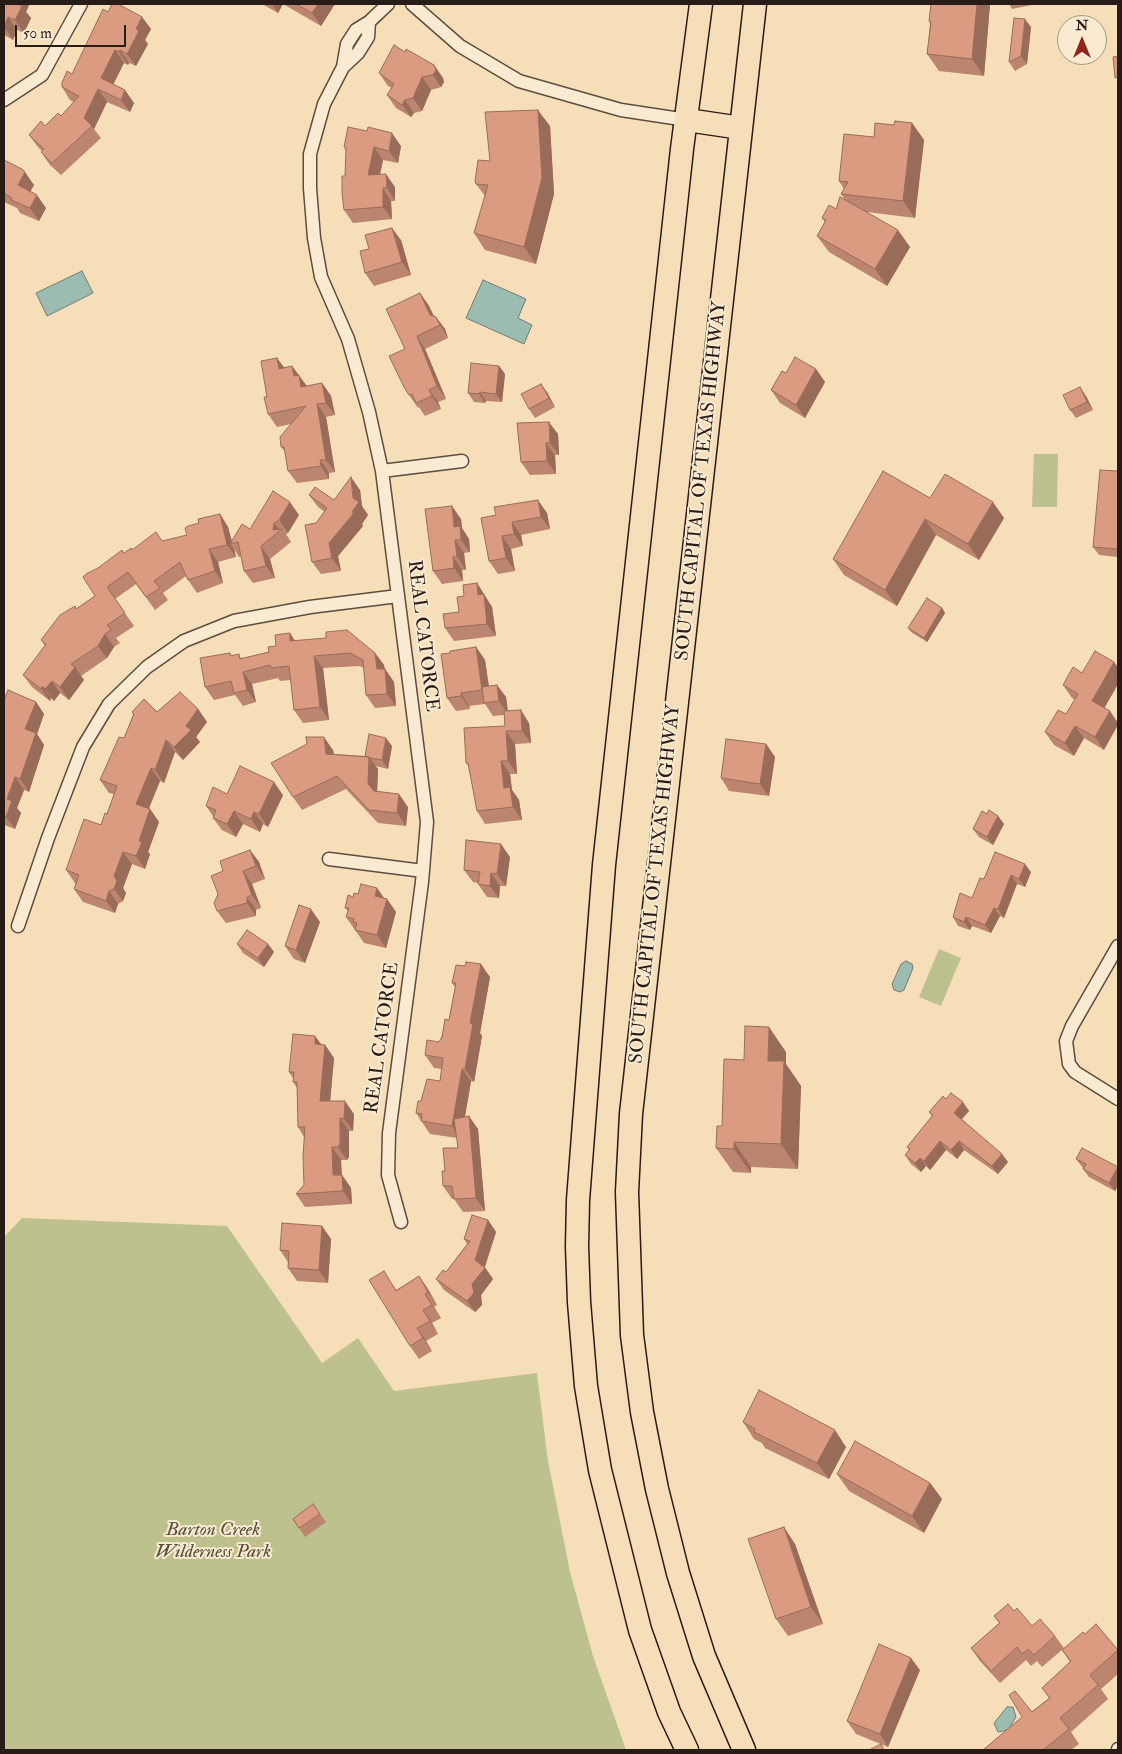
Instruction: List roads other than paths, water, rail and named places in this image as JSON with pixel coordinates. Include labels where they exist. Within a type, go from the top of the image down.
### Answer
[{"type":"highway","points":[[687,1750],[669,1712],[640,1630],[600,1470],[586,1386],[579,1302],[577,1246],[578,1200],[604,864],[700,4]]},
{"type":"highway","name":"SOUTH CAPITAL OF TEXAS HIGHWAY","points":[[744,1750],[704,1656],[678,1573],[657,1489],[642,1412],[632,1335],[627,1219],[630,1114],[755,4]]},
{"type":"highway","points":[[687,120],[741,128]]},
{"type":"street","points":[[4,100],[42,75],[81,4]]},
{"type":"street","name":"REAL CATORCE","points":[[388,4],[369,22],[368,38],[358,53],[343,68],[324,104],[310,154],[310,188],[314,238],[321,277],[348,340],[369,412],[382,471],[427,822],[424,871],[389,1133],[388,1175],[401,1222]]},
{"type":"street","points":[[412,4],[460,46],[519,81],[621,110],[687,120]]},
{"type":"street","points":[[382,471],[462,461]]},
{"type":"street","points":[[18,926],[48,838],[83,747],[109,704],[147,667],[184,641],[234,621],[310,607],[398,596]]},
{"type":"street","points":[[329,859],[424,871]]},
{"type":"street","points":[[1118,946],[1072,1026],[1066,1041],[1068,1064],[1075,1072],[1118,1099]]},
{"type":"water","points":[[82,271],[93,293],[47,316],[36,293]]},
{"type":"water","points":[[483,280],[526,299],[518,318],[532,325],[524,344],[466,318]]},
{"type":"water","points":[[906,961],[912,964],[913,968],[904,990],[900,992],[894,990],[892,984],[901,964]]},
{"type":"water","points":[[1007,1707],[1013,1707],[1016,1717],[1008,1730],[998,1732],[994,1723]]},
{"type":"park label","name":"Barton Creek Wilderness Park","points":[[213,1542]]}]
